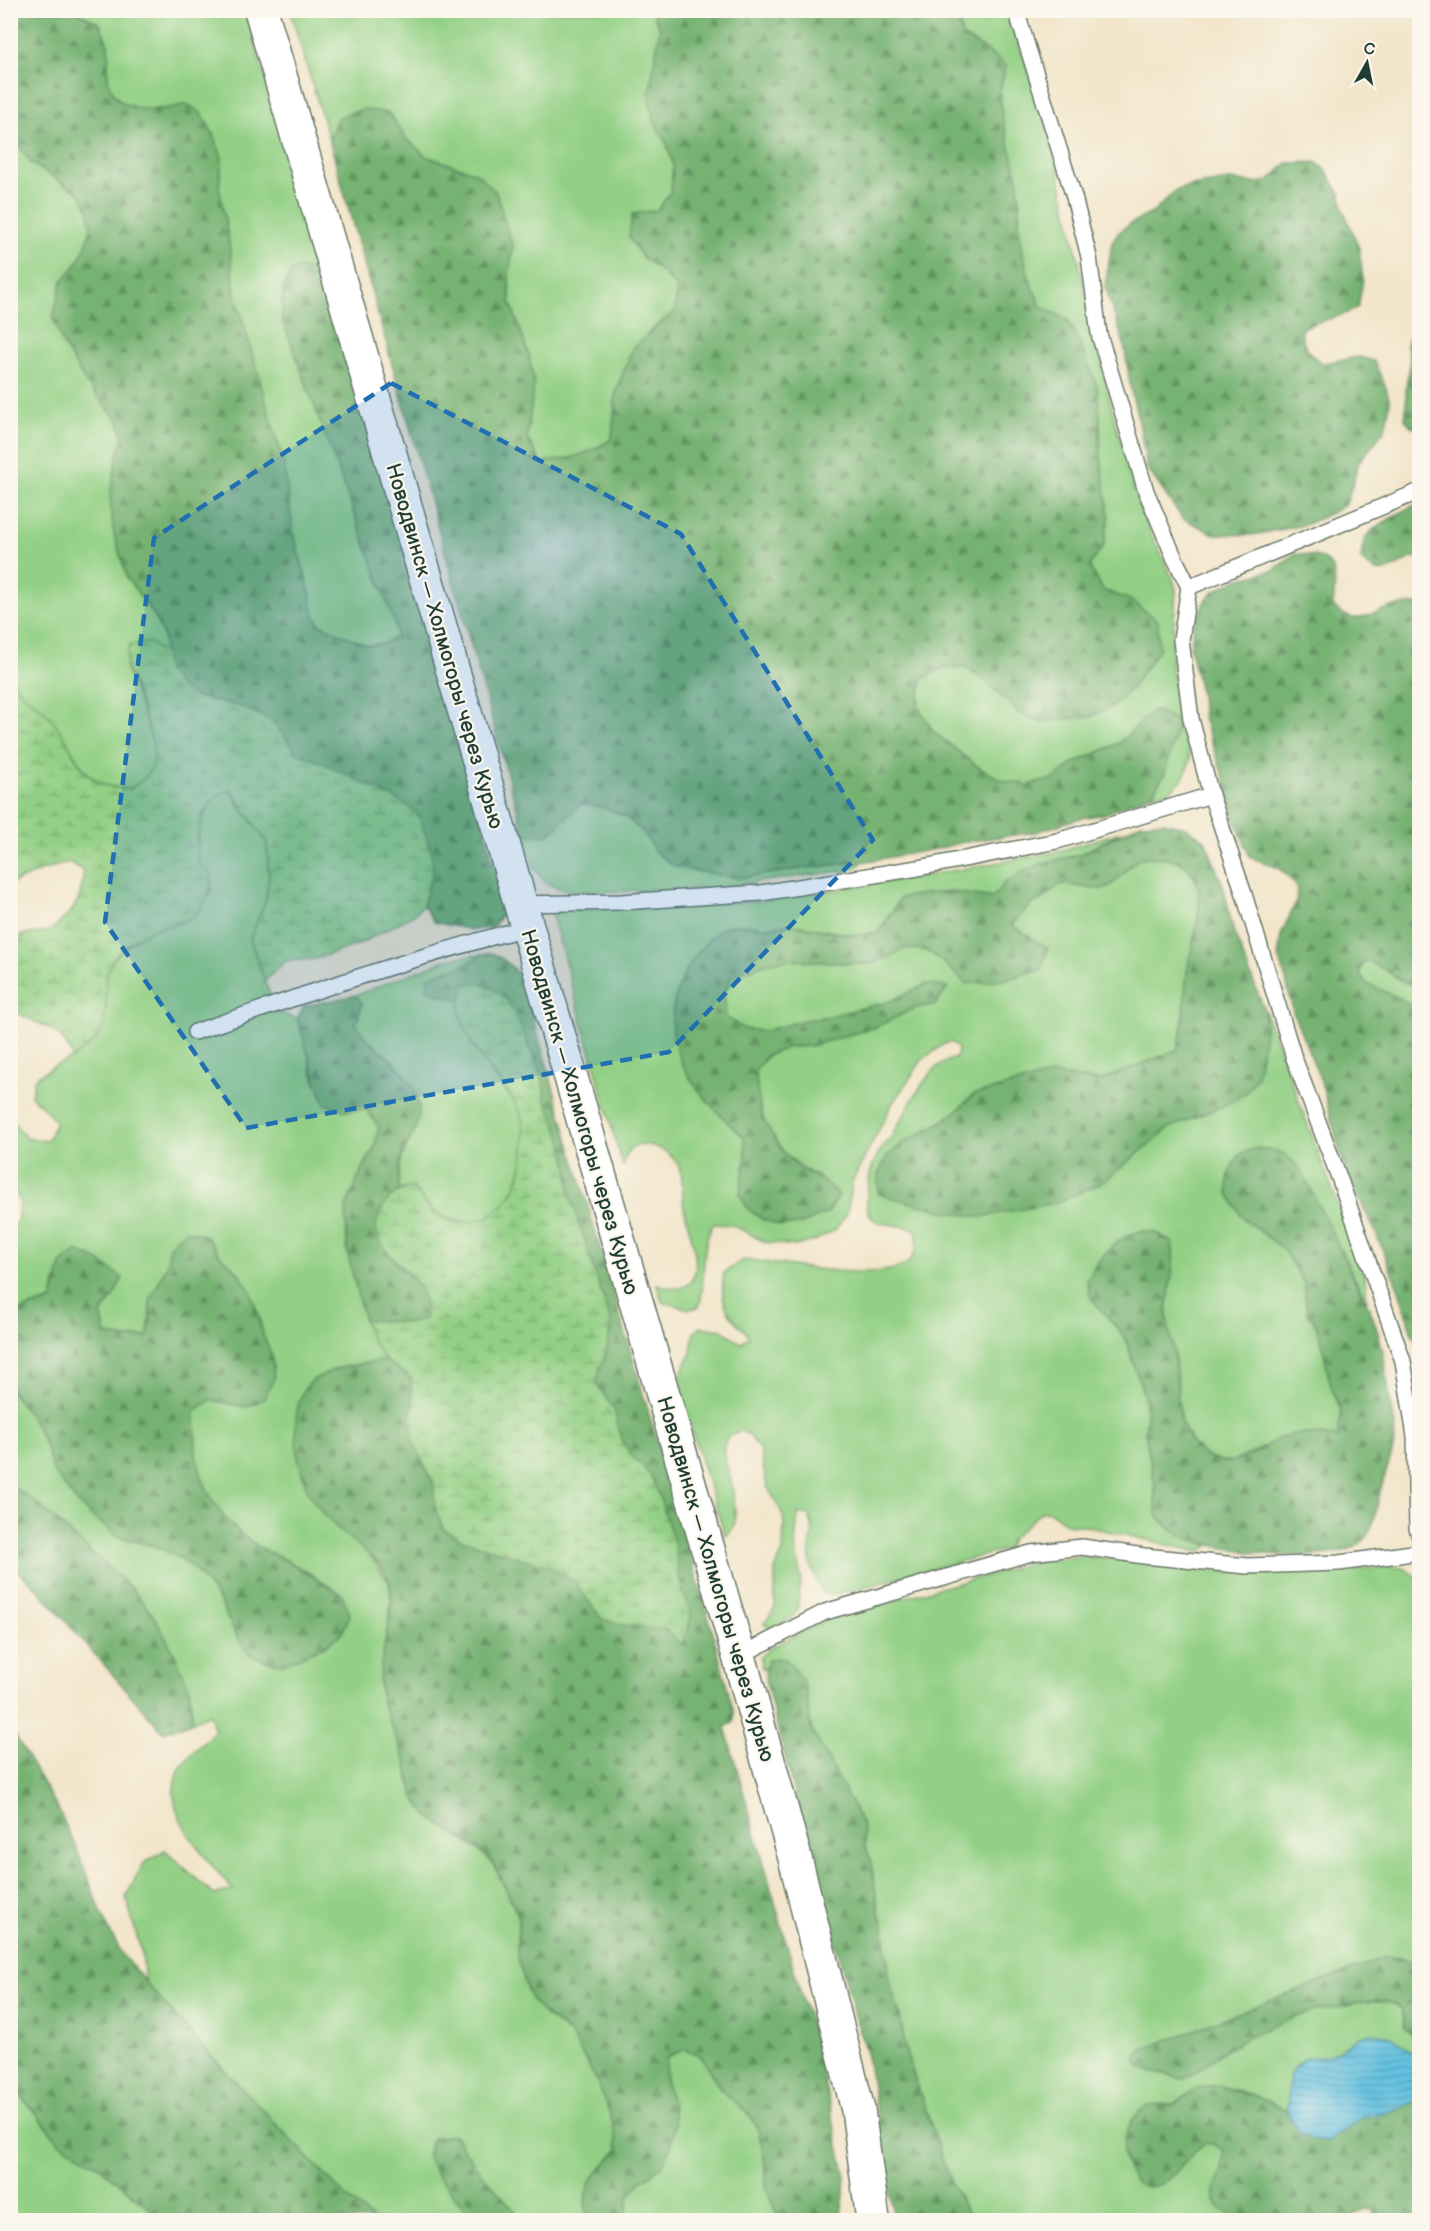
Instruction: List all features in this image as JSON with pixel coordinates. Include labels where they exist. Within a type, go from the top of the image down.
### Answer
[{"type":"main road","name":"Новодвинск — Холмогоры через Курью","points":[[261,10],[739,1656],[795,1858],[858,2110],[873,2220]]},
{"type":"lane","points":[[1016,10],[1074,197],[1089,257],[1099,334],[1146,491],[1175,559],[1190,587],[1181,640],[1191,719],[1211,795],[1294,1058],[1340,1180],[1403,1361],[1415,1436],[1419,1537]]},
{"type":"lane","points":[[1190,587],[1419,491]]},
{"type":"lane","points":[[195,1032],[523,916],[621,902],[761,894],[918,868],[1057,842],[1211,795]]},
{"type":"lane","points":[[739,1656],[825,1612],[1031,1553],[1082,1546],[1144,1556],[1247,1566],[1339,1563],[1419,1552]]},
{"type":"highlighted area","points":[[391,383],[681,534],[873,840],[669,1052],[246,1128],[105,922],[154,538]]},
{"type":"green space","points":[[10,11],[75,11],[100,24],[108,46],[108,80],[113,92],[120,100],[129,106],[151,110],[187,104],[200,112],[210,127],[222,157],[219,188],[235,293],[284,465],[294,537],[310,592],[312,608],[319,624],[366,645],[382,644],[397,637],[395,624],[282,318],[284,285],[288,277],[300,268],[324,272],[496,869],[504,911],[492,928],[472,930],[434,922],[423,905],[433,869],[418,814],[331,767],[296,752],[273,722],[235,705],[194,697],[180,687],[167,671],[163,635],[154,615],[127,578],[114,534],[110,497],[123,438],[119,421],[86,383],[63,344],[53,319],[62,281],[76,265],[86,246],[91,228],[89,211],[80,194],[31,163],[11,133]]},
{"type":"green space","points":[[75,11],[245,11],[324,272],[282,318],[395,624],[397,637],[382,644],[366,645],[319,624],[312,608],[310,592],[294,537],[279,449],[235,293],[219,188],[222,157],[171,108],[141,109],[123,103],[111,89],[108,79],[108,46],[100,24]]},
{"type":"green space","points":[[290,11],[652,11],[660,29],[649,96],[653,119],[667,144],[673,164],[671,191],[658,210],[643,258],[662,272],[677,288],[675,311],[651,330],[625,369],[616,391],[612,439],[578,456],[541,462],[527,439],[534,383],[529,356],[510,301],[509,273],[513,247],[476,173],[425,156],[405,137],[389,113],[338,117],[329,139]]},
{"type":"green space","points":[[652,11],[957,11],[962,36],[985,49],[1006,66],[1000,103],[1017,174],[1019,228],[1027,269],[1041,307],[1066,319],[1080,343],[1097,386],[1100,415],[1099,442],[1109,517],[1104,545],[1089,566],[1103,590],[1130,600],[1158,621],[1159,649],[1129,691],[1111,707],[1089,717],[1042,721],[1020,714],[986,681],[967,668],[944,667],[922,679],[918,707],[933,731],[978,767],[1001,780],[1028,785],[1054,779],[1073,764],[1119,743],[1154,710],[1179,721],[1165,773],[1152,794],[1104,814],[1080,818],[1036,832],[964,842],[862,862],[740,878],[672,865],[655,851],[643,832],[626,817],[606,808],[581,804],[547,836],[524,834],[329,139],[338,117],[363,109],[389,113],[405,137],[425,156],[476,173],[496,192],[513,247],[509,273],[510,301],[529,356],[534,383],[527,439],[541,462],[570,458],[595,449],[612,439],[616,391],[633,347],[675,311],[677,288],[662,272],[643,258],[629,238],[632,214],[658,210],[671,191],[673,164],[667,144],[653,119],[649,96],[660,29]]},
{"type":"green space","points":[[957,11],[1007,11],[1049,130],[1115,422],[1141,513],[1173,579],[1176,590],[1171,664],[1175,689],[1184,716],[1190,759],[1181,781],[1168,792],[1152,794],[1165,773],[1154,710],[1119,743],[1073,764],[1054,779],[1028,785],[1001,780],[978,767],[933,731],[918,707],[922,679],[944,667],[967,668],[986,681],[1020,714],[1042,721],[1111,707],[1129,691],[1159,649],[1130,600],[1103,590],[1089,566],[1104,545],[1100,415],[1080,343],[1067,319],[1041,307],[1030,283],[1019,226],[1020,200],[1003,120],[1000,92],[1006,66],[985,49],[962,36]]},
{"type":"green space","points":[[10,133],[31,163],[81,194],[89,211],[91,228],[86,246],[76,265],[62,281],[53,319],[72,359],[119,421],[123,438],[110,497],[114,534],[127,578],[154,615],[163,635],[165,654],[150,643],[125,667],[150,734],[154,754],[149,772],[142,781],[130,789],[112,787],[88,774],[49,716],[24,694],[11,677]]},
{"type":"green space","points":[[1316,162],[1326,171],[1341,195],[1343,209],[1359,248],[1363,280],[1358,307],[1345,314],[1301,329],[1304,344],[1309,353],[1322,363],[1360,357],[1374,361],[1390,402],[1385,430],[1359,462],[1347,502],[1337,510],[1304,525],[1252,535],[1214,534],[1182,518],[1147,468],[1124,344],[1105,287],[1112,242],[1119,232],[1154,212],[1174,192],[1185,187],[1229,180],[1256,183],[1269,181],[1287,163]]},
{"type":"green space","points":[[1419,330],[1419,429],[1411,426],[1405,419],[1406,384],[1410,362],[1407,346],[1409,338]]},
{"type":"green space","points":[[1419,503],[1419,556],[1390,570],[1377,571],[1369,567],[1361,559],[1367,536],[1383,523]]},
{"type":"green space","points":[[1294,554],[1319,557],[1331,566],[1335,582],[1333,606],[1349,617],[1364,617],[1395,606],[1419,604],[1419,986],[1364,961],[1359,973],[1367,984],[1402,999],[1419,1013],[1419,1346],[1412,1334],[1399,1290],[1375,1231],[1345,1170],[1321,1081],[1294,1015],[1283,968],[1278,958],[1281,935],[1296,902],[1298,889],[1282,871],[1250,857],[1233,815],[1225,781],[1203,718],[1201,696],[1190,648],[1194,625],[1204,603],[1213,592],[1237,579],[1274,570]]},
{"type":"green space","points":[[150,643],[165,654],[167,671],[180,687],[194,697],[235,705],[273,722],[296,752],[402,802],[418,814],[431,851],[433,869],[423,905],[414,915],[357,945],[315,959],[285,961],[265,981],[250,939],[266,899],[269,876],[267,843],[230,789],[210,803],[200,824],[198,863],[212,875],[210,890],[201,909],[179,923],[149,931],[120,951],[112,961],[108,972],[106,1012],[100,1034],[73,1058],[61,1038],[54,1032],[11,1009],[11,941],[24,935],[48,931],[65,918],[78,900],[83,870],[69,862],[40,871],[11,886],[11,677],[19,689],[59,728],[87,774],[97,782],[111,787],[130,789],[148,774],[154,757],[152,738],[127,664],[130,646]]},
{"type":"green space","points":[[230,789],[267,843],[269,876],[266,899],[250,939],[276,1011],[297,1019],[315,1082],[346,1111],[366,1109],[379,1127],[374,1149],[346,1207],[347,1251],[364,1320],[372,1340],[385,1360],[335,1369],[313,1380],[335,1526],[366,1550],[389,1582],[391,1599],[379,1679],[382,1703],[407,1763],[409,1781],[428,1816],[492,1862],[518,1915],[517,1952],[543,2013],[571,2035],[592,2069],[609,2109],[618,2150],[596,2173],[587,2189],[585,2198],[588,2220],[523,2220],[480,2172],[435,2172],[474,2220],[373,2220],[344,2195],[227,2073],[145,1983],[142,1954],[126,1897],[144,1863],[165,1850],[214,1895],[233,1890],[200,1851],[181,1820],[175,1804],[174,1788],[181,1767],[215,1731],[210,1714],[193,1722],[189,1688],[133,1590],[40,1506],[11,1485],[10,1390],[33,1420],[48,1452],[119,1537],[158,1547],[180,1558],[195,1570],[212,1590],[229,1621],[324,1582],[262,1549],[239,1532],[220,1511],[200,1472],[195,1446],[195,1411],[211,1400],[247,1407],[272,1356],[263,1335],[259,1314],[239,1273],[220,1255],[206,1236],[170,1245],[167,1265],[150,1300],[148,1336],[127,1338],[106,1335],[101,1314],[113,1297],[55,1281],[52,1300],[11,1316],[11,1226],[17,1223],[20,1202],[11,1182],[11,1119],[26,1138],[47,1141],[56,1122],[31,1096],[35,1078],[73,1058],[105,1018],[105,981],[109,963],[139,936],[160,927],[181,923],[211,893],[212,875],[198,863],[199,832],[203,816],[211,803]]},
{"type":"green space","points":[[581,804],[606,808],[626,817],[643,832],[655,851],[672,865],[695,871],[740,878],[862,862],[856,869],[703,889],[584,892],[561,889],[546,883],[535,870],[524,834],[548,836]]},
{"type":"green space","points":[[1163,822],[1185,827],[1205,840],[1224,888],[1233,930],[1265,1011],[1265,1033],[1257,1076],[1246,1093],[1227,1104],[1169,1128],[1103,1182],[1059,1202],[980,1217],[942,1211],[878,1194],[878,1175],[886,1157],[903,1143],[943,1121],[973,1095],[1053,1074],[1099,1081],[1177,1050],[1199,898],[1196,881],[1188,868],[1173,859],[1149,857],[1134,862],[1118,879],[1105,888],[1094,889],[1061,884],[1028,908],[1012,926],[1048,948],[1042,969],[1004,980],[966,984],[940,959],[925,950],[906,948],[870,964],[789,960],[770,962],[732,976],[724,995],[726,1017],[744,1029],[765,1031],[888,1002],[927,984],[948,987],[936,1004],[915,1008],[875,1027],[810,1046],[789,1047],[768,1055],[755,1071],[761,1116],[785,1155],[801,1169],[823,1180],[839,1195],[829,1212],[802,1224],[781,1226],[764,1220],[748,1209],[740,1194],[746,1156],[744,1137],[706,1100],[691,1079],[680,1058],[673,1035],[673,1012],[678,987],[694,957],[717,932],[731,925],[766,927],[789,924],[848,935],[879,932],[900,898],[946,893],[992,898],[1005,883],[1023,871],[1043,863],[1082,854],[1141,823]]},
{"type":"green space","points":[[1121,832],[1081,854],[1043,863],[1005,883],[992,898],[950,891],[888,915],[879,932],[855,935],[787,924],[765,927],[744,924],[687,969],[673,1009],[715,1107],[744,1137],[746,1156],[740,1194],[748,1209],[763,1220],[823,1180],[792,1159],[772,1136],[765,1123],[754,1071],[768,1055],[789,1047],[810,1046],[875,1027],[915,1008],[936,1004],[948,987],[927,984],[888,1002],[765,1031],[744,1029],[726,1017],[724,995],[732,976],[770,962],[789,960],[870,964],[906,948],[925,950],[940,959],[966,983],[1004,980],[1042,969],[1030,936],[1011,925],[1025,907],[1042,899],[1061,883],[1094,889],[1105,888],[1135,862],[1149,857],[1173,860],[1188,868],[1196,881],[1199,898],[1198,917],[1187,973],[1182,1030],[1177,1050],[1099,1081],[1053,1074],[973,1095],[943,1121],[921,1133],[878,1193],[980,1217],[1059,1202],[1103,1182],[1169,1128],[1227,1104],[1257,1076],[1265,1033],[1265,1011],[1365,1277],[1367,1302],[1307,1183],[1228,1192],[1241,1216],[1284,1250],[1304,1283],[1307,1312],[1321,1338],[1330,1383],[1341,1411],[1338,1437],[1292,1434],[1234,1461],[1218,1461],[1203,1454],[1192,1443],[1182,1424],[1178,1409],[1178,1384],[1167,1319],[1172,1242],[1157,1233],[1142,1231],[1128,1235],[1113,1245],[1091,1298],[1125,1337],[1144,1395],[1147,1418],[1145,1432],[1155,1486],[1155,1501],[1186,1537],[1211,1544],[1199,1552],[1086,1526],[1067,1524],[1051,1512],[1042,1511],[1011,1539],[1007,1549],[830,1596],[822,1592],[813,1573],[810,1555],[812,1526],[810,1520],[807,1514],[798,1514],[795,1546],[801,1578],[797,1612],[790,1619],[771,1629],[764,1624],[775,1608],[775,1570],[783,1551],[784,1523],[782,1513],[767,1486],[760,1450],[749,1435],[741,1431],[732,1434],[724,1445],[735,1517],[733,1528],[725,1536],[678,1387],[679,1378],[691,1353],[694,1333],[700,1327],[722,1330],[741,1343],[749,1337],[725,1305],[723,1293],[724,1273],[741,1261],[751,1260],[831,1271],[875,1272],[893,1269],[910,1261],[916,1249],[917,1231],[873,1219],[867,1206],[869,1179],[877,1156],[918,1091],[938,1066],[957,1057],[958,1048],[951,1042],[944,1044],[922,1060],[892,1104],[852,1182],[847,1214],[834,1231],[814,1241],[795,1246],[765,1242],[733,1225],[713,1224],[706,1244],[699,1307],[689,1309],[662,1302],[657,1284],[680,1288],[689,1283],[696,1265],[684,1208],[680,1170],[670,1155],[646,1144],[634,1146],[629,1150],[623,1167],[552,915],[560,910],[761,901],[917,877],[1056,852]]},
{"type":"green space","points":[[492,953],[503,959],[518,974],[527,993],[711,1626],[734,1713],[734,1722],[725,1727],[816,2047],[845,2172],[840,2220],[779,2220],[766,2187],[766,2168],[759,2132],[750,2115],[721,2090],[701,2056],[685,2049],[667,2057],[665,2080],[672,2102],[675,2125],[671,2146],[662,2166],[641,2181],[627,2198],[627,2220],[588,2220],[585,2198],[587,2189],[596,2173],[618,2150],[613,2124],[604,2099],[573,2038],[539,2009],[531,1999],[517,1952],[518,1914],[492,1862],[473,1845],[430,1817],[415,1797],[407,1765],[381,1693],[380,1670],[392,1605],[389,1581],[377,1563],[322,1512],[308,1492],[304,1480],[297,1449],[296,1416],[306,1388],[315,1379],[331,1371],[385,1360],[410,1377],[413,1399],[410,1420],[423,1464],[434,1484],[435,1508],[444,1530],[462,1540],[551,1567],[573,1580],[602,1619],[623,1625],[666,1630],[683,1643],[690,1615],[679,1579],[675,1547],[660,1498],[653,1480],[644,1467],[632,1457],[623,1442],[615,1411],[596,1383],[606,1354],[611,1323],[569,1192],[567,1160],[545,1098],[543,1081],[536,1062],[527,1043],[466,985],[460,1000],[427,989],[428,978],[433,975],[461,967],[483,955]]},
{"type":"green space","points":[[482,954],[460,967],[447,969],[437,995],[447,995],[460,1000],[468,1034],[487,1066],[521,1113],[524,1126],[524,1147],[519,1178],[506,1202],[485,1219],[465,1222],[443,1217],[437,1213],[413,1187],[399,1190],[398,1178],[402,1157],[416,1127],[419,1105],[388,1057],[361,1034],[356,1024],[362,1004],[356,995],[448,959]]},
{"type":"green space","points":[[1364,961],[1376,964],[1404,983],[1419,986],[1419,1013],[1367,984],[1359,973]]},
{"type":"green space","points":[[480,983],[506,999],[515,1013],[543,1081],[545,1098],[564,1145],[569,1192],[611,1323],[606,1354],[596,1383],[615,1411],[623,1442],[632,1457],[644,1467],[653,1480],[660,1498],[675,1547],[679,1579],[691,1615],[682,1644],[666,1630],[623,1625],[602,1619],[573,1580],[551,1567],[462,1540],[444,1530],[435,1508],[434,1484],[414,1443],[410,1420],[413,1399],[410,1377],[385,1360],[372,1340],[364,1320],[411,1323],[425,1319],[425,1302],[422,1292],[416,1282],[381,1243],[377,1232],[377,1220],[383,1207],[392,1196],[399,1191],[413,1187],[428,1207],[443,1218],[466,1222],[481,1220],[494,1213],[510,1196],[521,1171],[524,1132],[520,1112],[476,1050],[463,1025],[460,1012],[460,1001],[465,985]]},
{"type":"green space","points":[[356,995],[362,1004],[356,1024],[367,1039],[401,1070],[411,1083],[418,1102],[417,1122],[401,1159],[399,1190],[389,1200],[378,1219],[380,1239],[385,1248],[416,1282],[423,1295],[425,1320],[411,1323],[364,1320],[347,1251],[346,1207],[374,1149],[379,1127],[366,1109],[346,1111],[325,1104],[297,1019],[304,1006]]},
{"type":"green space","points":[[1256,1148],[1272,1150],[1287,1156],[1302,1173],[1367,1303],[1376,1325],[1384,1358],[1395,1431],[1392,1454],[1374,1519],[1366,1537],[1353,1547],[1330,1554],[1278,1555],[1221,1547],[1176,1533],[1156,1514],[1155,1486],[1145,1432],[1147,1418],[1144,1395],[1125,1337],[1091,1298],[1087,1282],[1102,1257],[1113,1245],[1128,1235],[1142,1231],[1157,1233],[1172,1242],[1173,1269],[1167,1315],[1175,1360],[1180,1416],[1190,1440],[1211,1458],[1225,1462],[1242,1459],[1277,1439],[1292,1434],[1338,1437],[1341,1411],[1330,1383],[1321,1338],[1315,1322],[1307,1312],[1304,1283],[1284,1250],[1241,1216],[1228,1192],[1228,1178],[1233,1165],[1241,1153]]},
{"type":"green space","points":[[185,1230],[206,1236],[220,1255],[239,1273],[251,1292],[263,1335],[272,1356],[274,1378],[264,1399],[247,1407],[211,1400],[195,1411],[196,1456],[211,1498],[224,1517],[240,1533],[262,1549],[284,1559],[342,1594],[350,1615],[342,1633],[325,1646],[283,1664],[265,1661],[249,1654],[237,1637],[212,1590],[195,1570],[180,1558],[158,1547],[119,1537],[91,1516],[76,1501],[53,1471],[42,1435],[11,1390],[11,1316],[52,1300],[61,1264],[77,1251],[97,1260],[123,1278],[101,1314],[106,1335],[127,1338],[147,1337],[151,1319],[150,1300],[167,1265],[170,1245]]},
{"type":"green space","points":[[10,1485],[40,1506],[106,1565],[133,1590],[155,1618],[175,1655],[189,1688],[193,1722],[163,1732],[33,1584],[11,1566]]},
{"type":"green space","points":[[1084,1556],[1242,1574],[1391,1567],[1404,1568],[1420,1580],[1419,1965],[1397,1957],[1136,2058],[1139,2067],[1184,2079],[1240,2042],[1306,2013],[1374,2001],[1389,2002],[1402,2009],[1405,2028],[1419,2043],[1419,2057],[1390,2036],[1371,2033],[1329,2056],[1314,2057],[1299,2063],[1290,2074],[1287,2112],[1251,2095],[1231,2089],[1189,2094],[1175,2103],[1160,2104],[1122,2152],[1127,2168],[1188,2158],[1204,2143],[1213,2144],[1224,2150],[1222,2171],[1214,2190],[1214,2199],[1219,2207],[1236,2220],[971,2220],[951,2183],[906,2053],[900,2016],[891,1988],[883,1923],[879,1913],[862,1823],[811,1728],[806,1690],[769,1660],[765,1671],[762,1668],[760,1657],[770,1648],[829,1618],[1036,1562]]},
{"type":"green space","points":[[786,1659],[803,1681],[811,1728],[862,1823],[879,1913],[883,1923],[891,1988],[900,2016],[906,2053],[951,2183],[971,2220],[894,2220],[868,2061],[804,1831],[766,1683],[765,1671],[768,1660]]},
{"type":"green space","points":[[10,1727],[59,1811],[106,1924],[123,1956],[192,2036],[344,2195],[373,2220],[163,2220],[95,2163],[60,2143],[11,2083]]},
{"type":"green space","points":[[1385,1957],[1408,1960],[1419,1965],[1419,2043],[1405,2028],[1402,2009],[1389,2002],[1375,2001],[1318,2010],[1284,2021],[1229,2048],[1184,2079],[1151,2072],[1139,2066],[1136,2058],[1141,2050]]},
{"type":"green space","points":[[685,2049],[701,2056],[721,2090],[750,2115],[759,2132],[766,2168],[766,2187],[779,2220],[627,2220],[628,2201],[631,2194],[640,2182],[662,2166],[672,2102],[665,2080],[667,2056]]},
{"type":"green space","points":[[10,2083],[60,2143],[95,2163],[163,2220],[11,2220]]},
{"type":"green space","points":[[1218,2085],[1273,2103],[1287,2112],[1300,2133],[1345,2131],[1361,2117],[1387,2112],[1419,2100],[1419,2220],[1373,2220],[1374,2210],[1365,2209],[1345,2220],[1236,2220],[1219,2207],[1214,2199],[1214,2190],[1222,2170],[1224,2150],[1213,2144],[1204,2143],[1160,2184],[1148,2187],[1137,2183],[1125,2160],[1124,2146],[1127,2131],[1134,2117],[1146,2107],[1173,2104],[1195,2089]]},
{"type":"green space","points":[[454,2135],[480,2172],[523,2220],[474,2220],[435,2172],[427,2155],[433,2138]]},
{"type":"water","points":[[1371,2033],[1390,2036],[1419,2057],[1419,2100],[1387,2112],[1361,2117],[1345,2131],[1326,2142],[1312,2140],[1300,2133],[1287,2112],[1290,2074],[1294,2068],[1306,2058],[1329,2056],[1358,2037]]}]
